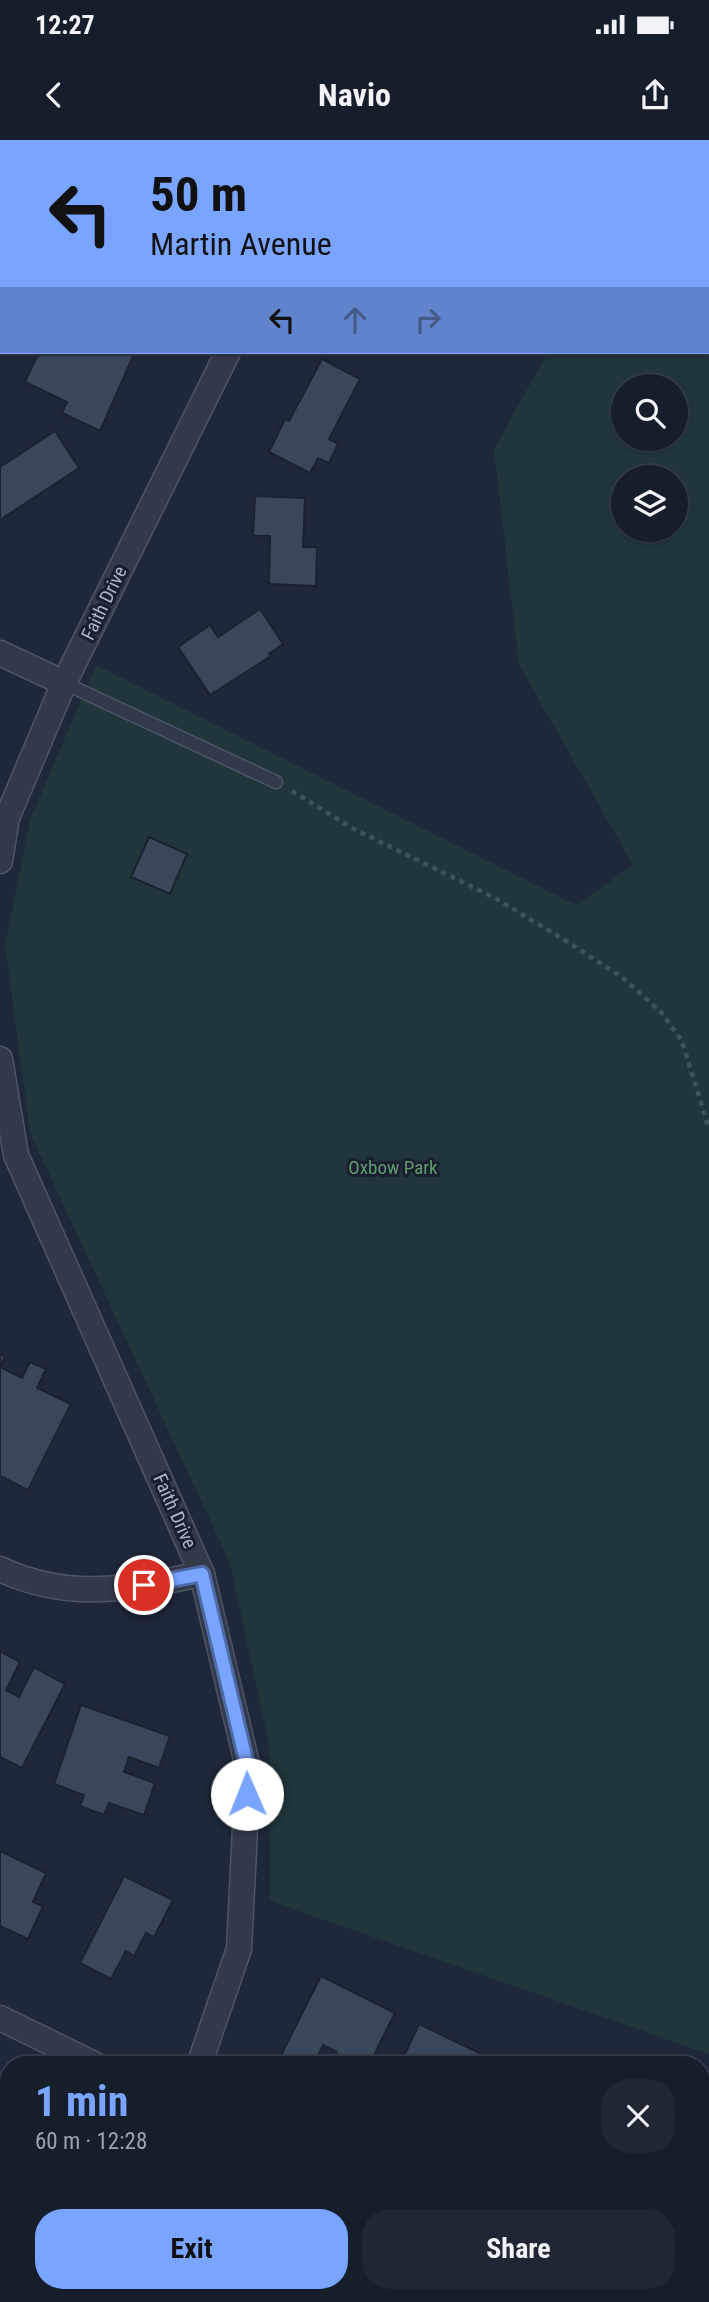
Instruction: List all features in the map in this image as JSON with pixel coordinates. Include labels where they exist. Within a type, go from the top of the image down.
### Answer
[{"type":"street","name":"Faith Drive","points":[[0,861],[7,818],[64,683],[227,354]]},
{"type":"street","points":[[0,653],[64,683]]},
{"type":"street","name":"Faith Drive","points":[[0,1059],[16,1155],[202,1574],[248,1769],[239,1949],[202,2056]]},
{"type":"street","points":[[0,1569],[58,1589],[104,1591],[202,1574]]},
{"type":"street","points":[[0,2018],[78,2056]]},
{"type":"lane","points":[[64,683],[276,782]]},
{"type":"path","points":[[276,782],[352,828],[492,897],[622,978],[661,1012],[682,1041],[709,1129]]},
{"type":"green space","name":"Oxbow Park","points":[[547,354],[709,354],[709,2054],[270,1901],[270,1749],[230,1563],[30,1133],[5,945],[30,820],[96,665],[576,905],[633,865],[519,665],[494,449]]},
{"type":"building","points":[[38,354],[134,354],[100,431],[62,413],[67,402],[25,382]]},
{"type":"building","points":[[322,359],[360,379],[329,439],[338,444],[329,463],[318,458],[310,473],[269,452],[285,419],[289,421]]},
{"type":"building","points":[[55,431],[79,468],[0,520],[0,467]]},
{"type":"building","points":[[255,496],[305,498],[303,547],[317,547],[316,586],[269,584],[270,536],[253,536]]},
{"type":"building","points":[[260,609],[283,644],[269,654],[271,656],[210,695],[178,647],[210,625],[218,637]]},
{"type":"building","points":[[149,837],[187,854],[170,894],[131,877]]},
{"type":"building","points":[[0,1354],[5,1357],[0,1367]]},
{"type":"building","points":[[30,1362],[46,1369],[37,1388],[71,1404],[28,1490],[0,1476],[0,1367],[22,1378]]},
{"type":"building","points":[[0,1651],[20,1662],[6,1690],[19,1697],[34,1667],[65,1684],[22,1768],[0,1757]]},
{"type":"building","points":[[81,1705],[170,1736],[159,1768],[129,1757],[124,1772],[155,1783],[144,1815],[109,1803],[104,1815],[80,1806],[84,1795],[54,1784]]},
{"type":"building","points":[[0,1851],[46,1873],[33,1902],[43,1906],[28,1939],[0,1926]]},
{"type":"building","points":[[124,1876],[173,1900],[154,1937],[146,1933],[134,1956],[126,1951],[111,1979],[80,1963]]},
{"type":"building","points":[[321,1976],[395,2013],[374,2056],[335,2056],[337,2052],[323,2045],[318,2056],[281,2056]]},
{"type":"building","points":[[419,2024],[486,2056],[404,2056]]},
{"type":"route","points":[[144,1585],[202,1574],[248,1769],[247,1794]]}]
